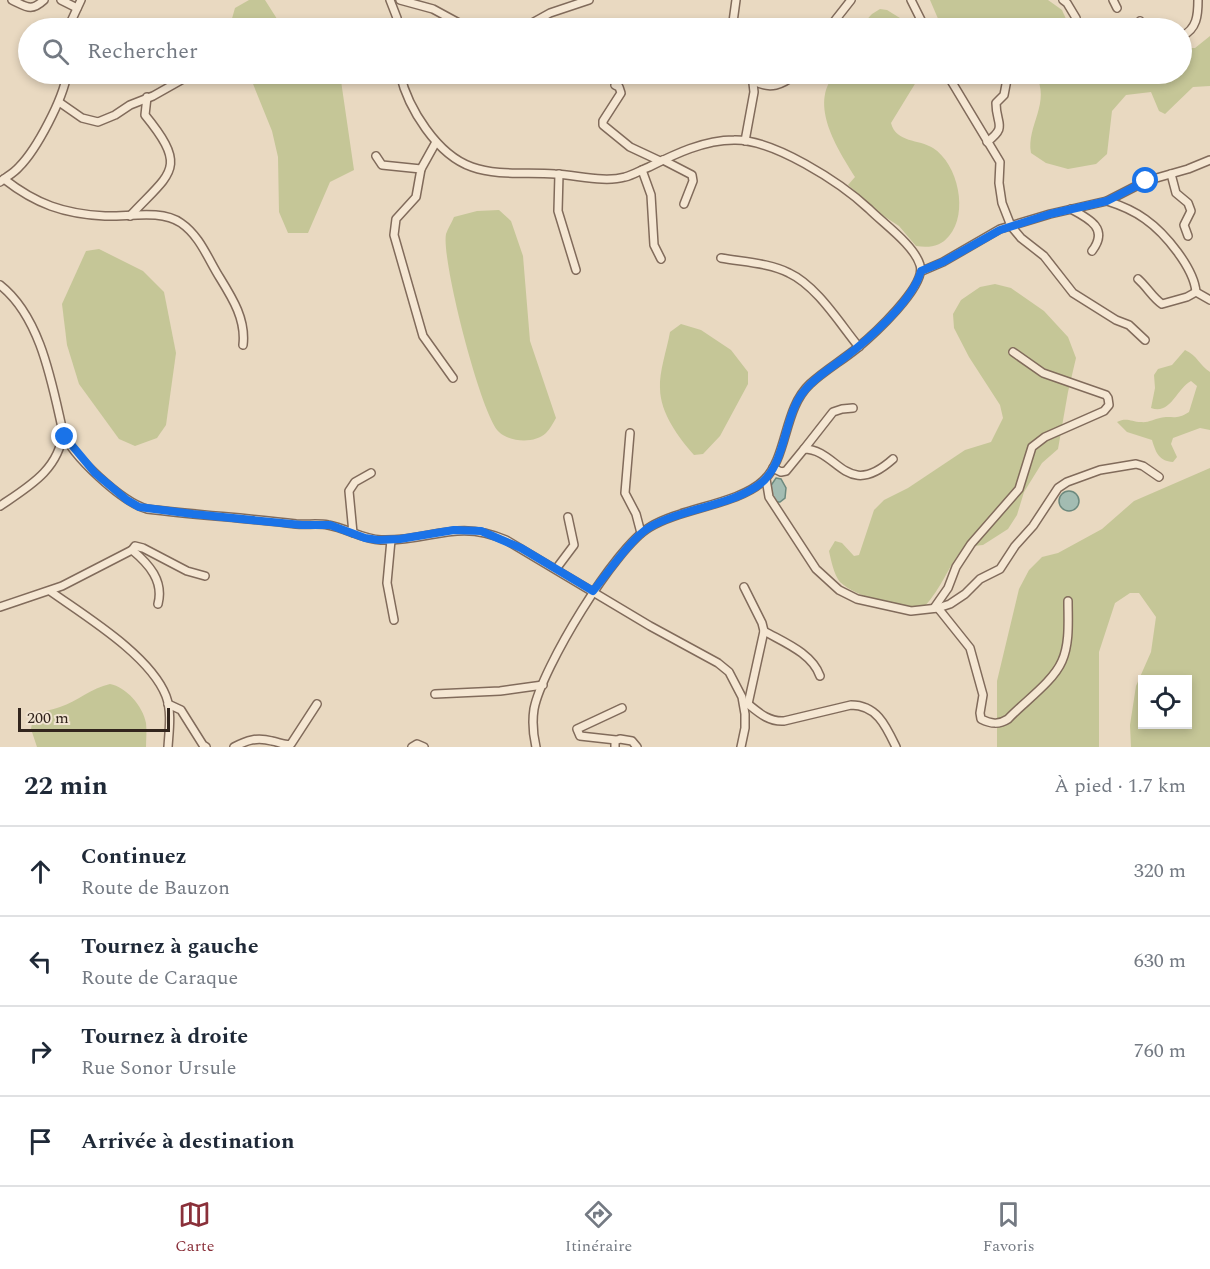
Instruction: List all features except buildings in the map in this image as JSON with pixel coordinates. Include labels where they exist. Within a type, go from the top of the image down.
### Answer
[{"type":"street","points":[[12,0],[32,8],[37,7],[44,0]]},
{"type":"street","points":[[61,0],[77,8]]},
{"type":"street","points":[[72,18],[81,0]]},
{"type":"street","points":[[390,0],[397,18]]},
{"type":"street","points":[[400,0],[434,9],[450,18]]},
{"type":"street","points":[[541,18],[589,0]]},
{"type":"street","points":[[734,18],[736,0]]},
{"type":"street","points":[[837,18],[851,0]]},
{"type":"street","points":[[911,0],[919,18]]},
{"type":"street","points":[[1063,0],[1076,18]]},
{"type":"street","points":[[1113,0],[1117,8]]},
{"type":"street","points":[[1192,27],[1198,19],[1198,0]]},
{"type":"street","points":[[66,84],[33,150],[20,167],[2,180],[56,209],[84,214],[153,215],[181,222],[195,235],[238,312],[243,327],[243,345]]},
{"type":"street","points":[[59,102],[82,118],[98,122],[175,84]]},
{"type":"street","points":[[403,84],[417,117],[436,142],[460,162],[472,168],[493,172],[559,174],[614,179],[627,177],[697,147],[726,141],[746,141],[771,147],[824,176],[858,199],[911,250],[920,264],[918,283],[909,297],[859,347],[803,391],[793,410],[773,468],[766,479],[751,490],[667,519],[641,533],[593,591],[563,645],[534,709],[536,746]]},
{"type":"street","points":[[746,141],[753,84]]},
{"type":"street","points":[[762,84],[770,87],[780,84]]},
{"type":"street","points":[[953,84],[999,162],[1002,203],[1011,226],[1021,238],[1044,256],[1072,293],[1116,320],[1129,325],[1145,340]]},
{"type":"street","points":[[987,142],[1000,129],[996,103],[1004,95],[1006,84]]},
{"type":"street","points":[[615,85],[619,87],[621,93],[603,121],[603,125],[630,147],[692,175],[693,182],[684,204]]},
{"type":"street","points":[[130,216],[164,181],[172,165],[165,141],[145,115],[147,97]]},
{"type":"street","points":[[436,142],[421,169],[416,197],[396,219],[394,235],[423,336],[453,378]]},
{"type":"street","points":[[376,156],[382,165],[421,169]]},
{"type":"street","points":[[921,271],[1011,226],[1107,201],[1146,181],[1210,160]]},
{"type":"street","points":[[642,170],[651,195],[654,245],[661,259]]},
{"type":"street","points":[[559,174],[558,211],[576,270]]},
{"type":"street","points":[[1171,174],[1176,193],[1188,203],[1191,212],[1184,225],[1188,236]]},
{"type":"street","points":[[1107,201],[1139,215],[1154,225],[1191,271],[1195,280],[1196,292]]},
{"type":"street","points":[[1071,209],[1086,217],[1099,231],[1098,243],[1092,251]]},
{"type":"street","points":[[721,258],[781,270],[795,276],[832,311],[859,347]]},
{"type":"street","points":[[1138,279],[1162,304],[1196,292]]},
{"type":"street","points":[[0,285],[18,301],[30,324],[48,368],[66,440],[95,473],[139,507],[302,525],[330,525],[371,539],[391,540],[454,530],[481,531],[515,545],[650,626],[718,663],[729,672],[746,705],[775,722],[860,705],[875,711],[896,747]]},
{"type":"street","points":[[1196,292],[1210,300]]},
{"type":"street","points":[[936,608],[948,588],[956,567],[971,544],[1019,489],[1032,447],[1045,437],[1104,411],[1109,405],[1106,395],[1043,373],[1013,352]]},
{"type":"street","points":[[773,468],[781,472],[786,471],[833,412],[853,408]]},
{"type":"street","points":[[0,506],[47,471],[62,440],[63,432]]},
{"type":"street","points":[[630,433],[625,493],[636,514],[641,533]]},
{"type":"street","points":[[804,449],[813,450],[853,475],[880,470],[893,459]]},
{"type":"street","points":[[766,479],[769,497],[799,544],[816,569],[838,590],[857,599],[911,611],[950,604],[965,594],[980,579],[1000,569],[1058,488],[1067,482],[1100,470],[1136,464],[1160,477]]},
{"type":"street","points":[[353,534],[349,491],[355,482],[371,473]]},
{"type":"street","points":[[555,569],[574,545],[568,517]]},
{"type":"street","points":[[391,540],[387,583],[394,620]]},
{"type":"street","points":[[0,607],[50,591],[132,550],[135,546],[187,571],[205,576]]},
{"type":"street","points":[[132,550],[157,577],[161,593],[158,604]]},
{"type":"street","points":[[741,747],[746,705],[764,631],[744,587]]},
{"type":"street","points":[[50,591],[134,654],[157,680],[168,704],[168,747]]},
{"type":"street","points":[[936,608],[970,648],[983,695],[981,719],[993,724],[1002,723],[1008,719],[1048,680],[1062,662],[1067,646],[1068,601]]},
{"type":"street","points":[[764,631],[800,652],[815,667],[820,676]]},
{"type":"street","points":[[435,694],[500,691],[543,685]]},
{"type":"street","points":[[168,704],[181,710],[202,745],[206,747]]},
{"type":"street","points":[[234,747],[253,738],[271,740],[287,746],[291,744],[317,704]]},
{"type":"street","points":[[622,708],[577,729],[580,736],[616,744],[632,741],[638,747]]},
{"type":"street","points":[[412,747],[417,744],[424,747]]},
{"type":"green space","points":[[249,0],[265,0],[276,18],[232,18],[235,8]]},
{"type":"green space","points":[[930,0],[1048,0],[1062,10],[1066,18],[938,18]]},
{"type":"green space","points":[[880,9],[887,10],[900,18],[868,18]]},
{"type":"green space","points":[[1210,36],[1210,86],[1193,87],[1165,114],[1159,111],[1151,92],[1126,95],[1112,111],[1107,154],[1096,164],[1068,169],[1046,163],[1031,153],[1030,143],[1040,104],[1040,84],[1192,84],[1192,48]]},
{"type":"green space","points":[[253,84],[341,84],[354,170],[330,182],[308,233],[288,233],[279,212],[278,157],[272,131]]},
{"type":"green space","points":[[828,84],[915,84],[891,123],[898,134],[927,145],[942,155],[954,177],[958,189],[958,215],[949,236],[938,245],[916,246],[899,226],[882,215],[848,185],[855,177],[828,127],[824,99]]},
{"type":"green space","points":[[499,210],[511,221],[523,256],[530,341],[556,418],[546,433],[529,440],[515,440],[503,435],[491,420],[464,336],[446,249],[446,234],[454,217],[477,211]]},
{"type":"green space","points":[[99,249],[143,271],[164,292],[176,353],[166,425],[157,438],[135,446],[119,439],[79,384],[67,345],[62,304],[86,251]]},
{"type":"green space","points":[[995,284],[1011,288],[1044,311],[1068,337],[1076,358],[1058,449],[1042,463],[1024,492],[1017,515],[1008,529],[983,545],[964,547],[924,607],[892,604],[857,593],[840,582],[836,575],[829,551],[835,541],[842,543],[854,556],[859,555],[874,510],[884,500],[908,488],[965,450],[991,442],[1003,418],[1000,405],[969,357],[954,328],[953,314],[961,300],[980,287]]},
{"type":"green space","points":[[681,324],[701,330],[731,350],[748,372],[748,384],[720,436],[703,454],[694,455],[682,441],[667,416],[661,397],[661,375],[670,332]]},
{"type":"green space","points":[[1185,350],[1210,372],[1210,430],[1200,428],[1173,438],[1171,444],[1177,457],[1173,462],[1159,456],[1152,440],[1127,432],[1117,422],[1126,420],[1146,422],[1180,416],[1189,412],[1197,386],[1191,381],[1164,408],[1151,408],[1155,388],[1154,375],[1158,369],[1172,365]]},
{"type":"green space","points":[[1210,468],[1210,747],[1131,747],[1130,725],[1138,681],[1138,729],[1192,729],[1192,675],[1141,675],[1151,652],[1156,617],[1139,593],[1130,593],[1115,603],[1099,652],[1099,747],[997,747],[997,681],[1019,589],[1029,570],[1042,557],[1058,553],[1102,529],[1134,501]]},
{"type":"green space","points":[[110,684],[128,693],[138,704],[146,723],[146,747],[37,747],[31,729],[33,717]]},
{"type":"shaded area","points":[[776,478],[781,479],[786,488],[785,498],[780,502],[776,502],[772,497],[770,487]]},
{"type":"shaded area","points":[[1069,491],[1076,494],[1079,501],[1076,508],[1069,511],[1062,508],[1059,501],[1062,494]]},
{"type":"route","points":[[65,437],[95,473],[139,507],[302,525],[330,525],[365,538],[378,540],[400,539],[454,530],[481,531],[521,548],[593,591],[641,533],[648,528],[667,519],[737,496],[751,490],[766,479],[773,468],[796,402],[803,391],[859,347],[909,297],[918,283],[921,271],[943,262],[1000,230],[1050,214],[1107,201],[1146,181]]}]
